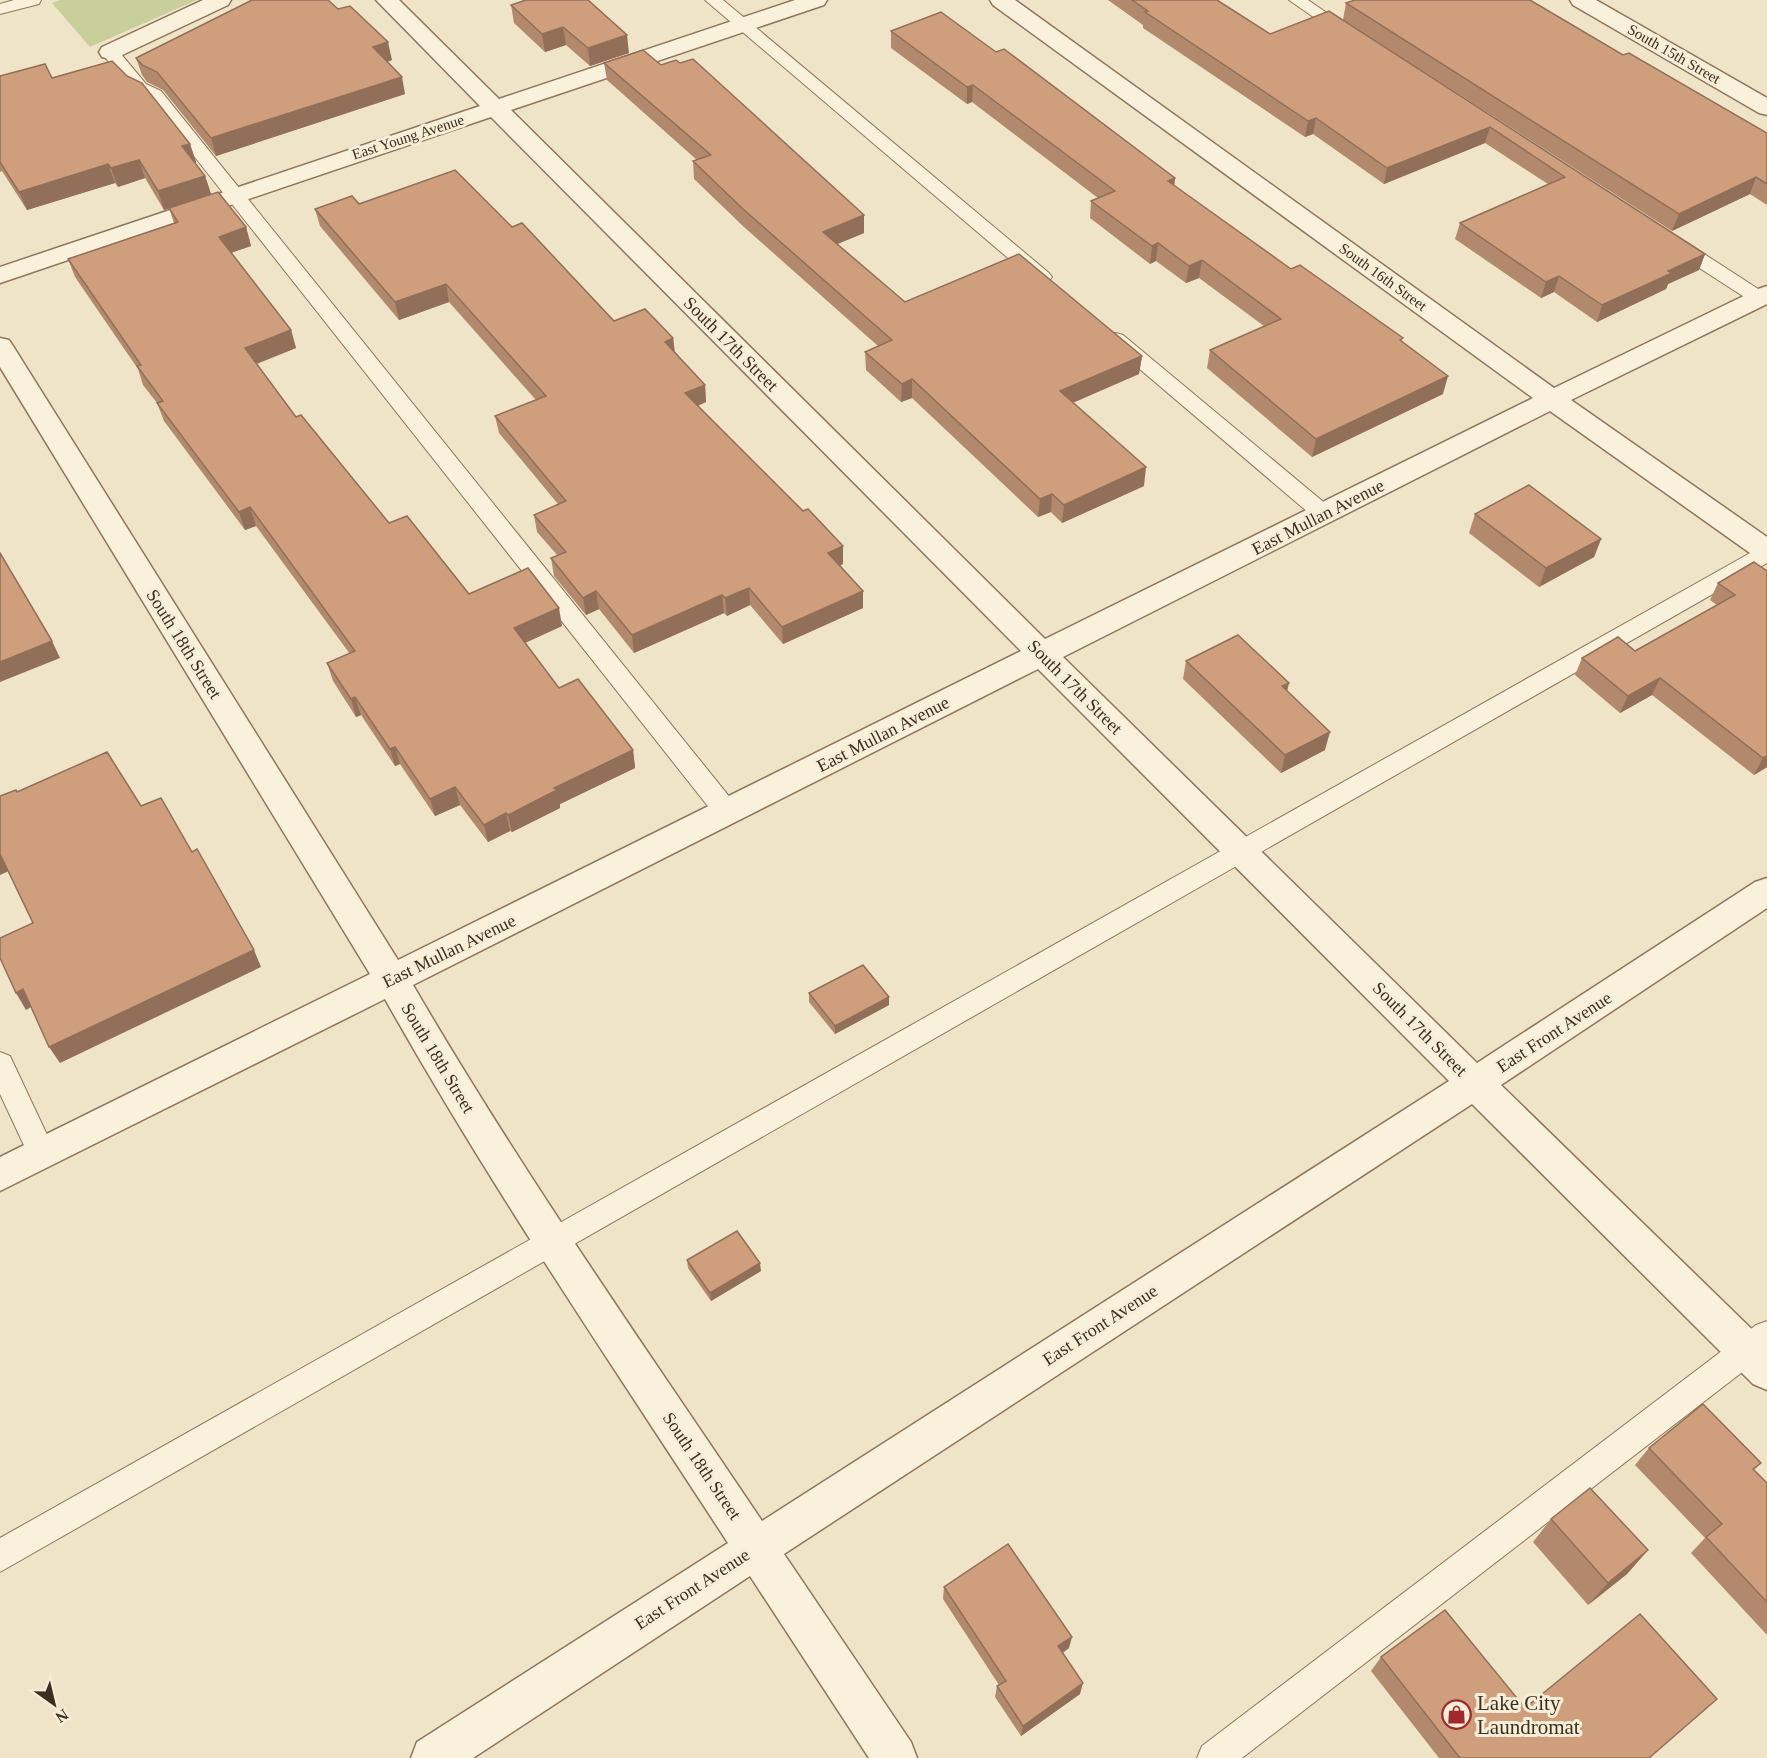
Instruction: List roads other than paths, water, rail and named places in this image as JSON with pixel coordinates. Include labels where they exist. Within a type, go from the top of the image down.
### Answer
[{"type":"street","points":[[110,52],[220,0]]},
{"type":"street","name":"South 17th Street","points":[[387,0],[1240,852],[1475,1083],[1760,1352]]},
{"type":"street","name":"East Young Avenue","points":[[0,275],[816,0]]},
{"type":"street","name":"South 16th Street","points":[[1001,0],[1767,552]]},
{"type":"street","name":"South 15th Street","points":[[1591,2],[1767,108]]},
{"type":"street","name":"East Mullan Avenue","points":[[0,1175],[1552,399],[1763,296]]},
{"type":"street","name":"South 18th Street","points":[[0,346],[392,979],[435,1056],[553,1242],[895,1758]]},
{"type":"street","name":"East Front Avenue","points":[[433,1758],[756,1546],[1475,1083],[1767,891]]},
{"type":"lane","points":[[0,9],[33,0]]},
{"type":"lane","points":[[713,0],[1061,293]]},
{"type":"lane","points":[[1297,0],[1367,45]]},
{"type":"lane","points":[[110,52],[140,88],[155,95],[727,812]]},
{"type":"lane","points":[[1659,233],[1763,296]]},
{"type":"lane","points":[[1106,331],[1324,514]]},
{"type":"lane","points":[[0,1556],[1767,552]]},
{"type":"lane","points":[[0,1064],[42,1154]]},
{"type":"lane","points":[[1214,1758],[1760,1352]]},
{"type":"place","name":"Lake City Laundromat","points":[[1456,1715]]}]
